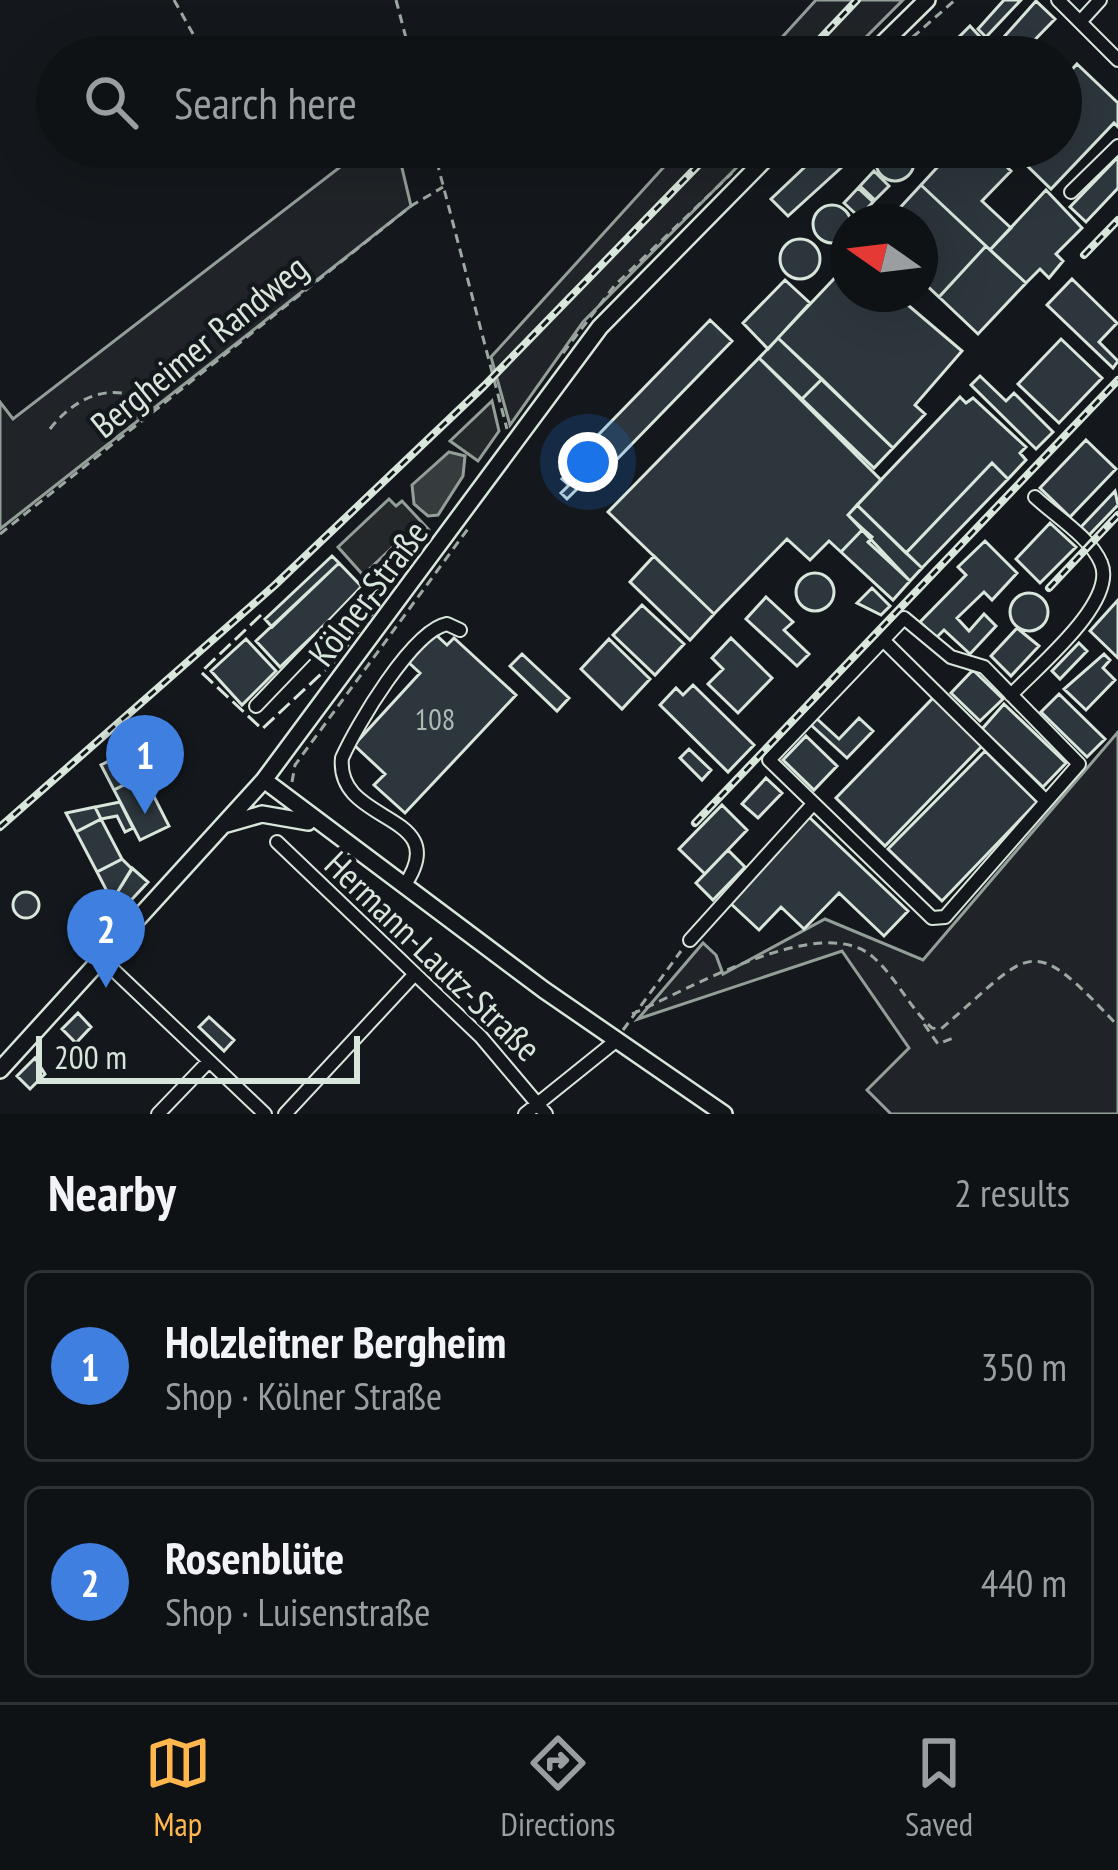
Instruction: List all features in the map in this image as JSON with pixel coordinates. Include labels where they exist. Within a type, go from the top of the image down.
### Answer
[{"type":"main road","points":[[890,36],[927,0]]},
{"type":"main road","name":"Kölner Straße","points":[[3,1062],[264,780],[516,440],[640,282],[756,168]]},
{"type":"main road","points":[[264,780],[316,824],[724,1114]]},
{"type":"main road","points":[[224,825],[262,814],[316,824]]},
{"type":"street","points":[[1058,0],[1118,60]]},
{"type":"street","points":[[1080,22],[1100,0]]},
{"type":"street","points":[[1071,192],[1118,146]]},
{"type":"street","points":[[1011,695],[1095,606],[1104,574],[1097,556],[1035,497]]},
{"type":"street","points":[[256,706],[418,537]]},
{"type":"street","points":[[387,572],[410,589]]},
{"type":"street","points":[[904,618],[951,657],[984,667],[1011,695],[1078,764],[945,916],[932,918],[769,760],[904,618]]},
{"type":"street","points":[[404,886],[418,858],[413,839],[404,825],[373,813],[347,789],[342,758],[405,657],[429,630],[448,624],[460,631]]},
{"type":"street","points":[[883,640],[1046,802]]},
{"type":"street","points":[[690,940],[813,804]]},
{"type":"street","name":"Hermann-Lautz-Straße","points":[[277,842],[481,1036],[543,1108]]},
{"type":"street","points":[[103,959],[265,1114]]},
{"type":"street","points":[[285,1114],[414,975]]},
{"type":"street","points":[[525,1114],[543,1108],[617,1040]]},
{"type":"street","points":[[158,1114],[209,1060]]},
{"type":"path","points":[[174,0],[194,36]]},
{"type":"path","points":[[396,0],[405,36]]},
{"type":"path","points":[[914,36],[955,0]]},
{"type":"path","points":[[439,168],[503,422],[516,440]]},
{"type":"path","name":"Bergheimer Randweg","points":[[0,534],[443,187]]},
{"type":"path","points":[[50,429],[62,414],[105,392],[122,393],[140,424]]},
{"type":"path","points":[[281,794],[295,778],[295,765],[473,521]]},
{"type":"path","points":[[632,1013],[781,951],[827,939],[849,943],[873,957],[938,1044],[956,1036]]},
{"type":"path","points":[[617,1040],[632,1013],[690,940]]},
{"type":"path","points":[[920,1018],[941,1029],[1025,960],[1046,960],[1070,974],[1118,1026]]},
{"type":"shaded area","points":[[816,0],[903,0],[867,36],[783,36]]},
{"type":"shaded area","points":[[339,168],[402,168],[411,206],[0,529],[0,402],[13,419]]},
{"type":"shaded area","points":[[663,168],[736,168],[583,322],[510,425],[491,357]]},
{"type":"shaded area","points":[[492,401],[499,431],[478,461],[450,441]]},
{"type":"shaded area","points":[[449,452],[465,456],[463,476],[438,515],[428,516],[414,504],[412,485]]},
{"type":"shaded area","points":[[389,499],[396,506],[402,501],[429,530],[424,535],[415,526],[363,575],[338,547]]},
{"type":"shaded area","points":[[1118,732],[1118,1114],[891,1114],[867,1090],[909,1048],[842,951],[638,1019],[703,943],[716,955],[723,974],[825,919],[923,960]]},
{"type":"building","points":[[1004,0],[1021,0],[987,36],[978,29]]},
{"type":"building","points":[[1036,1],[1055,19],[1038,36],[1005,36]]},
{"type":"building","points":[[970,26],[979,36],[960,36]]},
{"type":"building","points":[[1082,69],[1118,103],[1118,127],[1114,123],[1082,157]]},
{"type":"building","points":[[1118,157],[1118,188],[1086,222],[1070,207]]},
{"type":"building","points":[[804,168],[841,168],[788,216],[771,199]]},
{"type":"building","points":[[878,168],[912,168],[895,181]]},
{"type":"building","points":[[937,168],[1008,168],[1011,171],[982,201],[1011,228],[990,250],[921,185]]},
{"type":"building","points":[[1029,168],[1071,168],[1051,189]]},
{"type":"building","points":[[874,171],[889,186],[875,200],[860,186]]},
{"type":"building","points":[[921,185],[986,246],[939,297],[938,204],[903,204]]},
{"type":"building","points":[[858,188],[873,202],[871,204],[844,203]]},
{"type":"building","points":[[1046,190],[1082,228],[1056,254],[1063,261],[1049,278],[1040,269],[1026,283],[990,250]]},
{"type":"building","points":[[830,205],[830,243],[818,238],[813,224],[818,210]]},
{"type":"building","points":[[800,239],[814,245],[820,259],[814,273],[800,279],[786,273],[780,259],[786,245]]},
{"type":"building","points":[[986,246],[1026,283],[978,334],[939,297]]},
{"type":"building","points":[[1072,279],[1117,323],[1099,342],[1118,361],[1113,368],[1047,305]]},
{"type":"building","points":[[785,280],[810,303],[768,349],[743,323]]},
{"type":"building","points":[[830,283],[830,312],[916,312],[962,351],[915,405],[925,414],[893,448],[778,338]]},
{"type":"building","points":[[710,320],[732,341],[591,486],[586,480],[567,499],[561,493],[569,485],[562,479],[573,468],[570,464]]},
{"type":"building","points":[[778,338],[822,379],[802,399],[759,358]]},
{"type":"building","points":[[1061,339],[1102,378],[1059,423],[1018,384]]},
{"type":"building","points":[[759,358],[881,480],[848,515],[863,529],[841,552],[829,541],[810,560],[787,539],[714,614],[608,512]]},
{"type":"building","points":[[980,376],[1006,401],[1014,393],[1053,432],[1036,449],[971,385]]},
{"type":"building","points":[[822,379],[893,448],[874,468],[802,399]]},
{"type":"building","points":[[960,397],[966,403],[973,398],[1026,447],[1020,453],[1026,460],[1008,479],[992,463],[906,553],[857,505]]},
{"type":"building","points":[[1086,440],[1116,469],[1070,517],[1040,488]]},
{"type":"building","points":[[992,463],[1008,479],[922,568],[906,553]]},
{"type":"building","points":[[1115,491],[1118,505],[1089,535],[1081,527]]},
{"type":"building","points":[[857,505],[922,568],[910,581],[848,515]]},
{"type":"building","points":[[1050,523],[1076,547],[1040,583],[1016,559]]},
{"type":"building","points":[[863,529],[872,537],[868,542],[910,581],[893,600],[841,552]]},
{"type":"building","points":[[985,541],[1017,573],[992,600],[984,592],[957,618],[969,631],[984,614],[996,626],[970,654],[944,630],[936,638],[920,622],[966,575],[958,567]]},
{"type":"building","points":[[332,556],[339,563],[272,627],[265,619]]},
{"type":"building","points":[[654,556],[714,614],[690,640],[630,582]]},
{"type":"building","points":[[339,563],[363,588],[280,667],[256,641]]},
{"type":"building","points":[[815,573],[829,578],[834,592],[829,606],[815,611],[801,606],[796,592],[801,578]]},
{"type":"building","points":[[872,588],[890,606],[881,615],[857,603]]},
{"type":"building","points":[[1029,593],[1043,598],[1048,612],[1043,626],[1029,631],[1015,626],[1010,612],[1015,598]]},
{"type":"building","points":[[766,597],[793,622],[784,630],[809,654],[797,666],[746,619]]},
{"type":"building","points":[[1118,600],[1118,658],[1090,631]]},
{"type":"building","points":[[642,605],[684,644],[655,675],[613,635]]},
{"type":"building","points":[[1017,628],[1039,646],[1011,676],[991,656]]},
{"type":"building","points":[[434,633],[447,645],[454,638],[516,695],[405,813],[374,785],[385,774],[354,745],[420,673],[408,662]]},
{"type":"building","points":[[731,638],[772,678],[738,713],[708,684],[723,669],[712,658]]},
{"type":"building","points":[[246,639],[276,671],[242,705],[211,671]]},
{"type":"building","points":[[609,639],[650,679],[622,709],[581,669]]},
{"type":"building","points":[[1079,643],[1087,651],[1060,679],[1052,671]]},
{"type":"building","points":[[522,654],[569,698],[557,711],[510,666]]},
{"type":"building","points":[[1104,654],[1110,660],[1103,668],[1115,680],[1086,710],[1064,689]]},
{"type":"building","points":[[973,670],[1003,699],[980,721],[951,693]]},
{"type":"building","points":[[693,685],[754,745],[728,772],[660,705],[676,688],[683,695]]},
{"type":"building","points":[[1059,694],[1105,739],[1087,757],[1041,712]]},
{"type":"building","points":[[934,697],[983,745],[885,846],[836,798]]},
{"type":"building","points":[[1004,704],[1066,763],[1043,787],[982,729]]},
{"type":"building","points":[[816,718],[839,739],[859,718],[873,731],[847,758],[810,724]]},
{"type":"building","points":[[806,736],[837,766],[814,790],[783,760]]},
{"type":"building","points":[[689,749],[711,770],[702,780],[680,758]]},
{"type":"building","points":[[130,750],[143,775],[114,790],[101,765]]},
{"type":"building","points":[[985,751],[1037,802],[942,901],[888,849]]},
{"type":"building","points":[[143,775],[169,826],[140,840],[114,790]]},
{"type":"building","points":[[766,778],[782,793],[758,818],[742,804]]},
{"type":"building","points":[[120,802],[133,828],[125,832],[117,816],[101,819],[95,807]]},
{"type":"building","points":[[722,805],[747,830],[705,874],[679,849]]},
{"type":"building","points":[[95,807],[101,819],[76,832],[66,813]]},
{"type":"building","points":[[809,817],[908,911],[884,936],[839,893],[804,929],[781,907],[759,930],[729,902]]},
{"type":"building","points":[[101,819],[122,859],[97,872],[76,832]]},
{"type":"building","points":[[728,850],[745,867],[713,900],[696,883]]},
{"type":"building","points":[[122,859],[132,869],[112,901],[97,872]]},
{"type":"building","points":[[132,868],[148,882],[122,910],[112,901]]},
{"type":"building","points":[[26,892],[39,905],[26,918],[13,905]]},
{"type":"building","points":[[78,1013],[91,1027],[76,1043],[62,1029]]},
{"type":"building","points":[[209,1017],[234,1040],[224,1051],[199,1027]]},
{"type":"building","points":[[35,1058],[45,1074],[30,1089],[17,1076]]},
{"type":"railway","points":[[823,36],[857,0]]},
{"type":"railway","points":[[0,827],[275,585],[484,386],[696,168]]},
{"type":"railway","points":[[1084,255],[1118,220]]},
{"type":"railway","points":[[695,823],[1118,380]]},
{"type":"railway","points":[[1049,588],[1118,515]]},
{"type":"fence","points":[[261,615],[201,672],[262,729],[335,661],[379,605],[365,591]]},
{"type":"place","name":"Holzleitner Bergheim","points":[[145,814]]},
{"type":"place","name":"Rosenblüte","points":[[106,988]]}]
